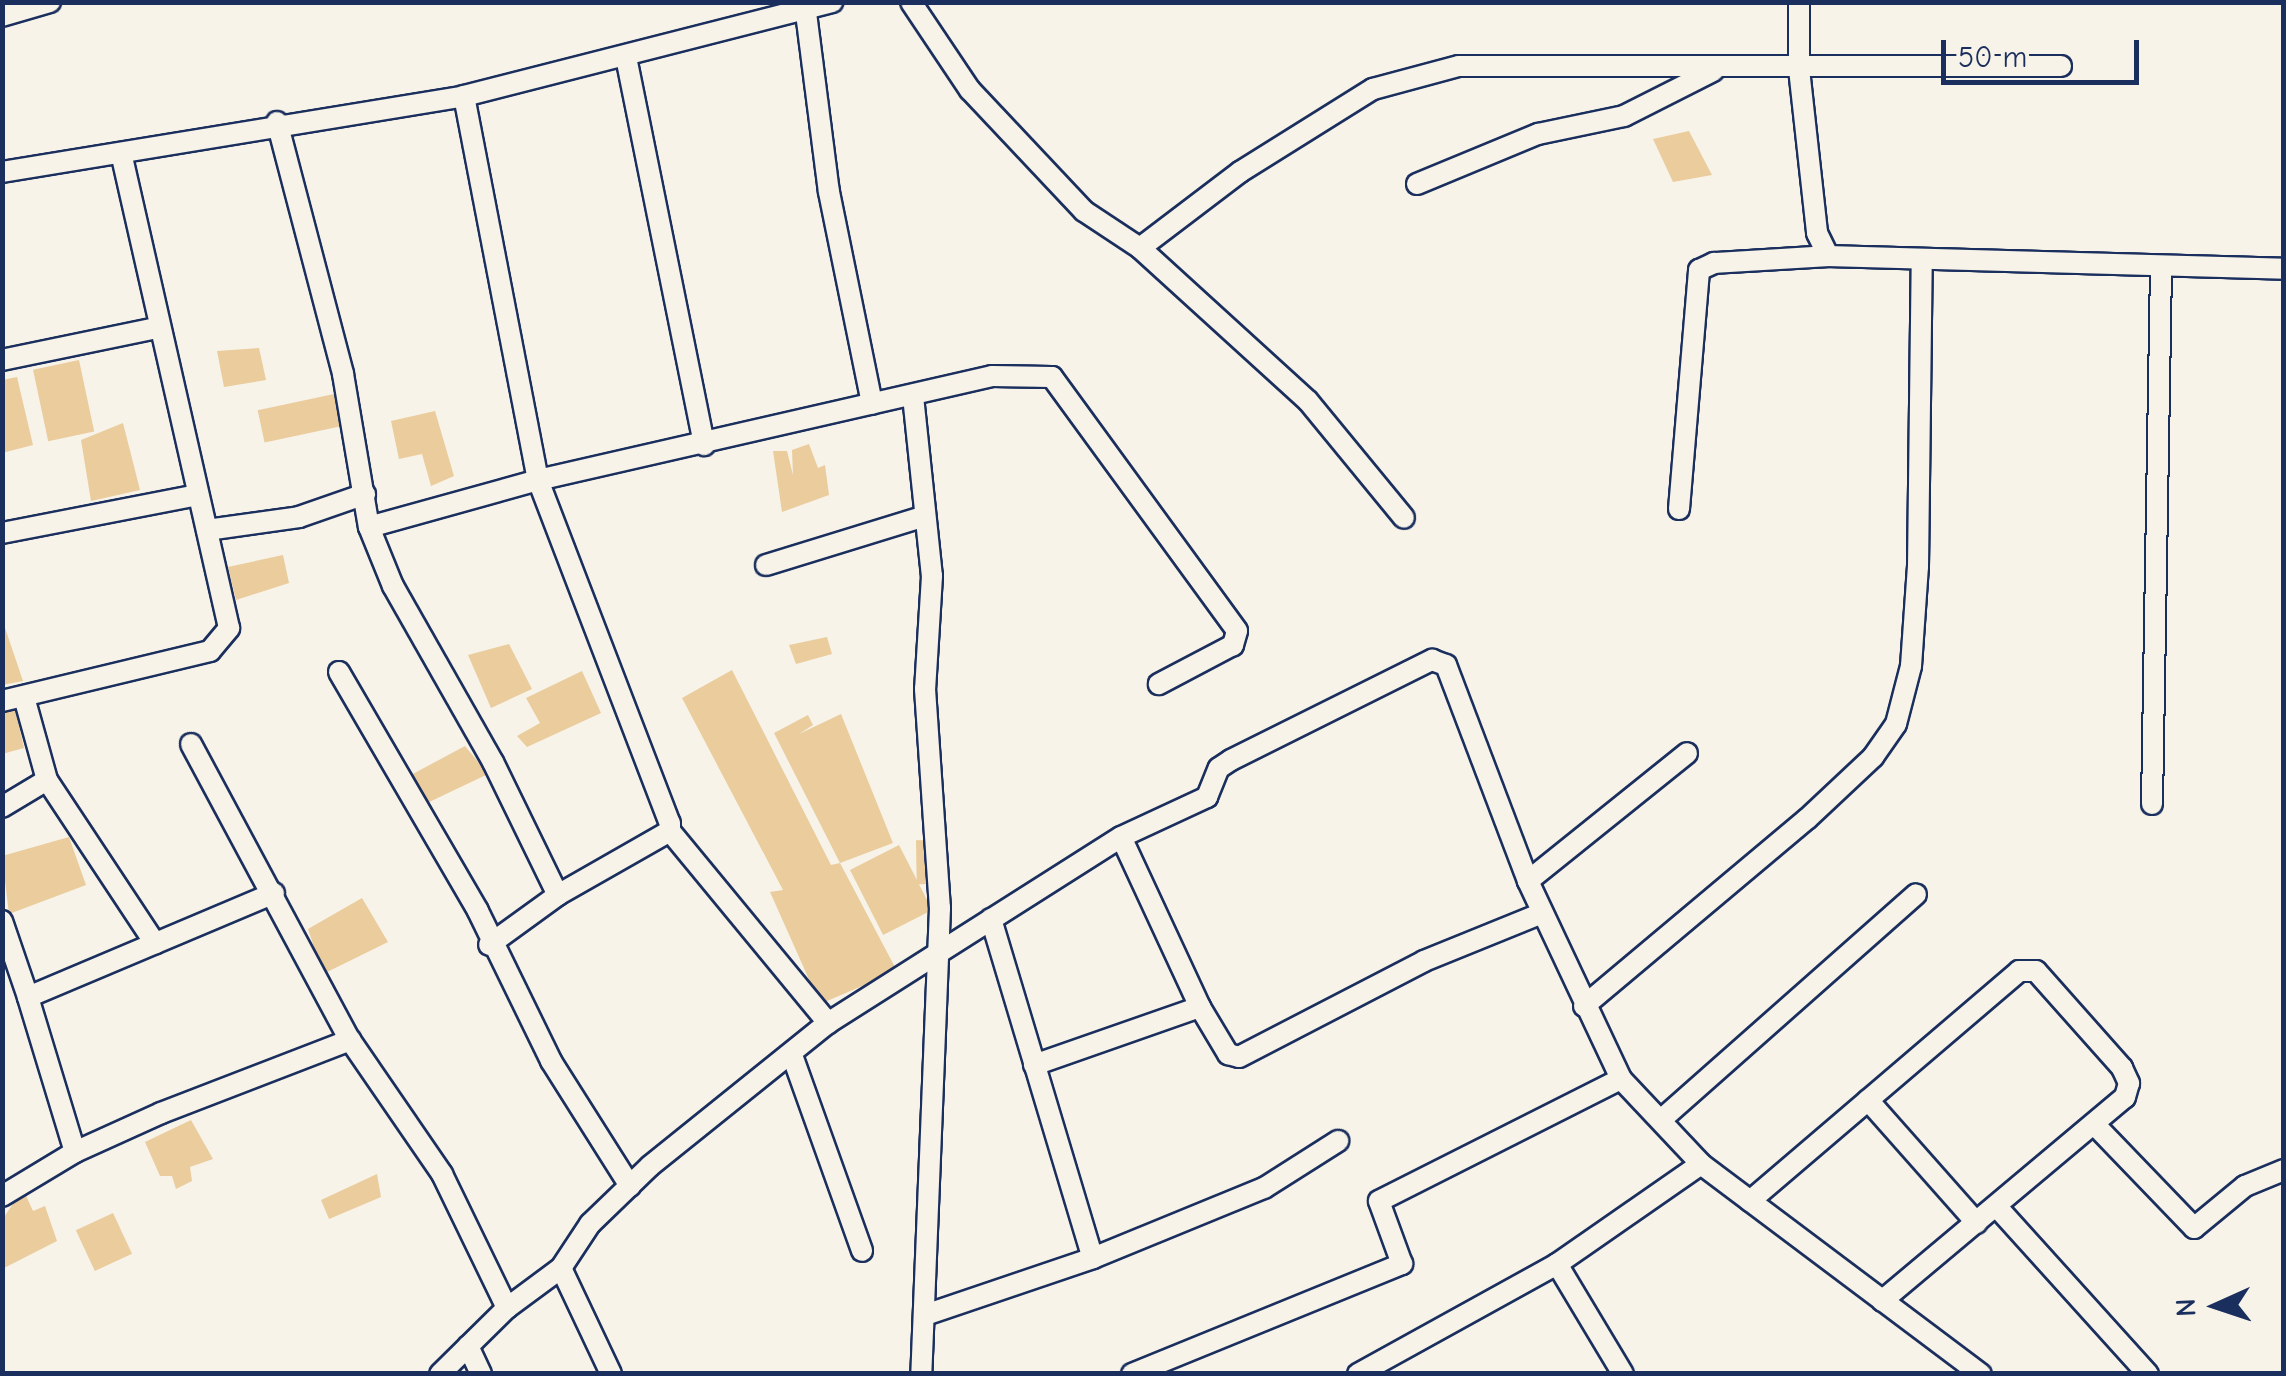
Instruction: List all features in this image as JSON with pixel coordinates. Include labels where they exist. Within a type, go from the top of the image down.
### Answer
[{"type":"street","points":[[2,16],[50,2]]},
{"type":"street","points":[[2,172],[122,156],[277,122],[464,96],[806,13],[832,2]]},
{"type":"street","points":[[911,2],[970,90],[1084,211],[1140,248],[1308,401],[1404,518]]},
{"type":"street","points":[[1798,2],[1799,69],[1817,234],[1828,256]]},
{"type":"street","points":[[806,13],[829,192],[872,404]]},
{"type":"street","points":[[626,57],[704,444]]},
{"type":"street","points":[[1140,248],[1240,172],[1373,89],[1459,66],[2061,66]]},
{"type":"street","points":[[1417,184],[1538,134],[1624,116],[1720,68]]},
{"type":"street","points":[[464,96],[538,480],[670,831],[828,1023]]},
{"type":"street","points":[[277,122],[343,374],[369,526],[394,586],[558,895]]},
{"type":"street","points":[[2,702],[210,651],[225,639],[227,613],[156,328],[122,156]]},
{"type":"street","points":[[1679,509],[1700,270],[1714,263],[1828,256],[2284,269]]},
{"type":"street","points":[[1584,1006],[1780,843],[1873,757],[1896,724],[1912,666],[1918,566],[1922,261]]},
{"type":"street","points":[[2152,804],[2161,267]]},
{"type":"street","points":[[2,360],[156,328]]},
{"type":"street","points":[[369,526],[538,480],[872,404],[1027,373],[1052,377],[1080,408],[1237,631],[1232,645],[1160,684]]},
{"type":"street","points":[[913,396],[932,576],[925,689],[939,852],[921,1374]]},
{"type":"street","points":[[207,530],[299,517],[365,494]]},
{"type":"street","points":[[2,534],[198,495]]},
{"type":"street","points":[[766,566],[925,516]]},
{"type":"street","points":[[440,1374],[507,1308],[562,1268],[590,1224],[630,1186],[828,1023],[1121,837],[1207,797],[1219,768],[1230,760],[1432,660],[1446,665],[1528,881],[1621,1079],[1702,1164],[1981,1374]]},
{"type":"street","points":[[338,672],[478,911],[489,945],[551,1062],[630,1186]]},
{"type":"street","points":[[24,696],[47,780],[156,943]]},
{"type":"street","points":[[191,744],[350,1040],[442,1174],[507,1308]]},
{"type":"street","points":[[1528,881],[1687,752]]},
{"type":"street","points":[[2,807],[47,780]]},
{"type":"street","points":[[489,945],[558,895],[670,831]]},
{"type":"street","points":[[1121,837],[1200,1006],[1228,1054],[1239,1056],[1424,961],[1542,913]]},
{"type":"street","points":[[28,997],[274,893]]},
{"type":"street","points":[[1662,1119],[1916,894]]},
{"type":"street","points":[[990,919],[1093,1258]]},
{"type":"street","points":[[2,921],[74,1152]]},
{"type":"street","points":[[1750,1201],[2019,972],[2036,970],[2129,1082],[2125,1096],[2095,1126],[1882,1300]]},
{"type":"street","points":[[1034,1066],[1200,1006]]},
{"type":"street","points":[[2,1196],[74,1152],[350,1040]]},
{"type":"street","points":[[792,1055],[862,1251]]},
{"type":"street","points":[[1132,1374],[1402,1264],[1380,1200],[1621,1079]]},
{"type":"street","points":[[1868,1100],[1977,1223]]},
{"type":"street","points":[[2095,1126],[2194,1228],[2245,1186],[2284,1170]]},
{"type":"street","points":[[925,1315],[1093,1258],[1264,1188],[1338,1141]]},
{"type":"street","points":[[1358,1374],[1557,1264],[1702,1164]]},
{"type":"street","points":[[1997,1207],[2148,1374]]},
{"type":"street","points":[[1557,1264],[1623,1374]]},
{"type":"street","points":[[562,1268],[611,1374]]},
{"type":"street","points":[[468,1346],[480,1374]]},
{"type":"building","points":[[1689,131],[1712,175],[1673,182],[1653,139]]},
{"type":"building","points":[[259,348],[266,380],[224,387],[217,351]]},
{"type":"building","points":[[79,360],[94,431],[48,441],[33,370]]},
{"type":"building","points":[[17,377],[33,445],[2,453],[2,380]]},
{"type":"building","points":[[334,394],[341,426],[265,442],[258,410]]},
{"type":"building","points":[[435,411],[454,476],[431,486],[422,454],[399,459],[391,421]]},
{"type":"building","points":[[123,423],[140,490],[91,501],[81,440]]},
{"type":"building","points":[[809,444],[818,468],[825,465],[829,495],[782,512],[773,451],[787,451],[793,475],[792,450]]},
{"type":"building","points":[[283,555],[289,583],[236,600],[228,567]]},
{"type":"building","points":[[2,619],[23,681],[2,685]]},
{"type":"building","points":[[827,637],[832,654],[796,664],[789,645]]},
{"type":"building","points":[[509,644],[532,689],[491,708],[468,655]]},
{"type":"building","points":[[732,670],[831,865],[840,863],[897,971],[820,1004],[770,892],[783,890],[682,698]]},
{"type":"building","points":[[582,671],[601,713],[527,747],[517,736],[540,723],[526,698]]},
{"type":"building","points":[[15,709],[24,748],[2,754],[2,711]]},
{"type":"building","points":[[841,714],[893,843],[840,863],[774,733],[808,715],[813,725],[799,734]]},
{"type":"building","points":[[465,746],[488,774],[425,804],[409,776]]},
{"type":"building","points":[[69,837],[86,885],[9,914],[2,856]]},
{"type":"building","points":[[916,840],[933,840],[934,884],[917,884]]},
{"type":"building","points":[[899,845],[932,910],[883,935],[850,870]]},
{"type":"building","points":[[362,898],[388,942],[323,974],[308,929]]},
{"type":"building","points":[[191,1120],[213,1159],[190,1167],[192,1181],[176,1189],[172,1176],[160,1176],[145,1142]]},
{"type":"building","points":[[377,1174],[381,1197],[329,1219],[321,1200]]},
{"type":"building","points":[[23,1189],[33,1211],[45,1206],[57,1241],[2,1269],[2,1220]]},
{"type":"building","points":[[113,1213],[132,1254],[95,1271],[76,1230]]}]
